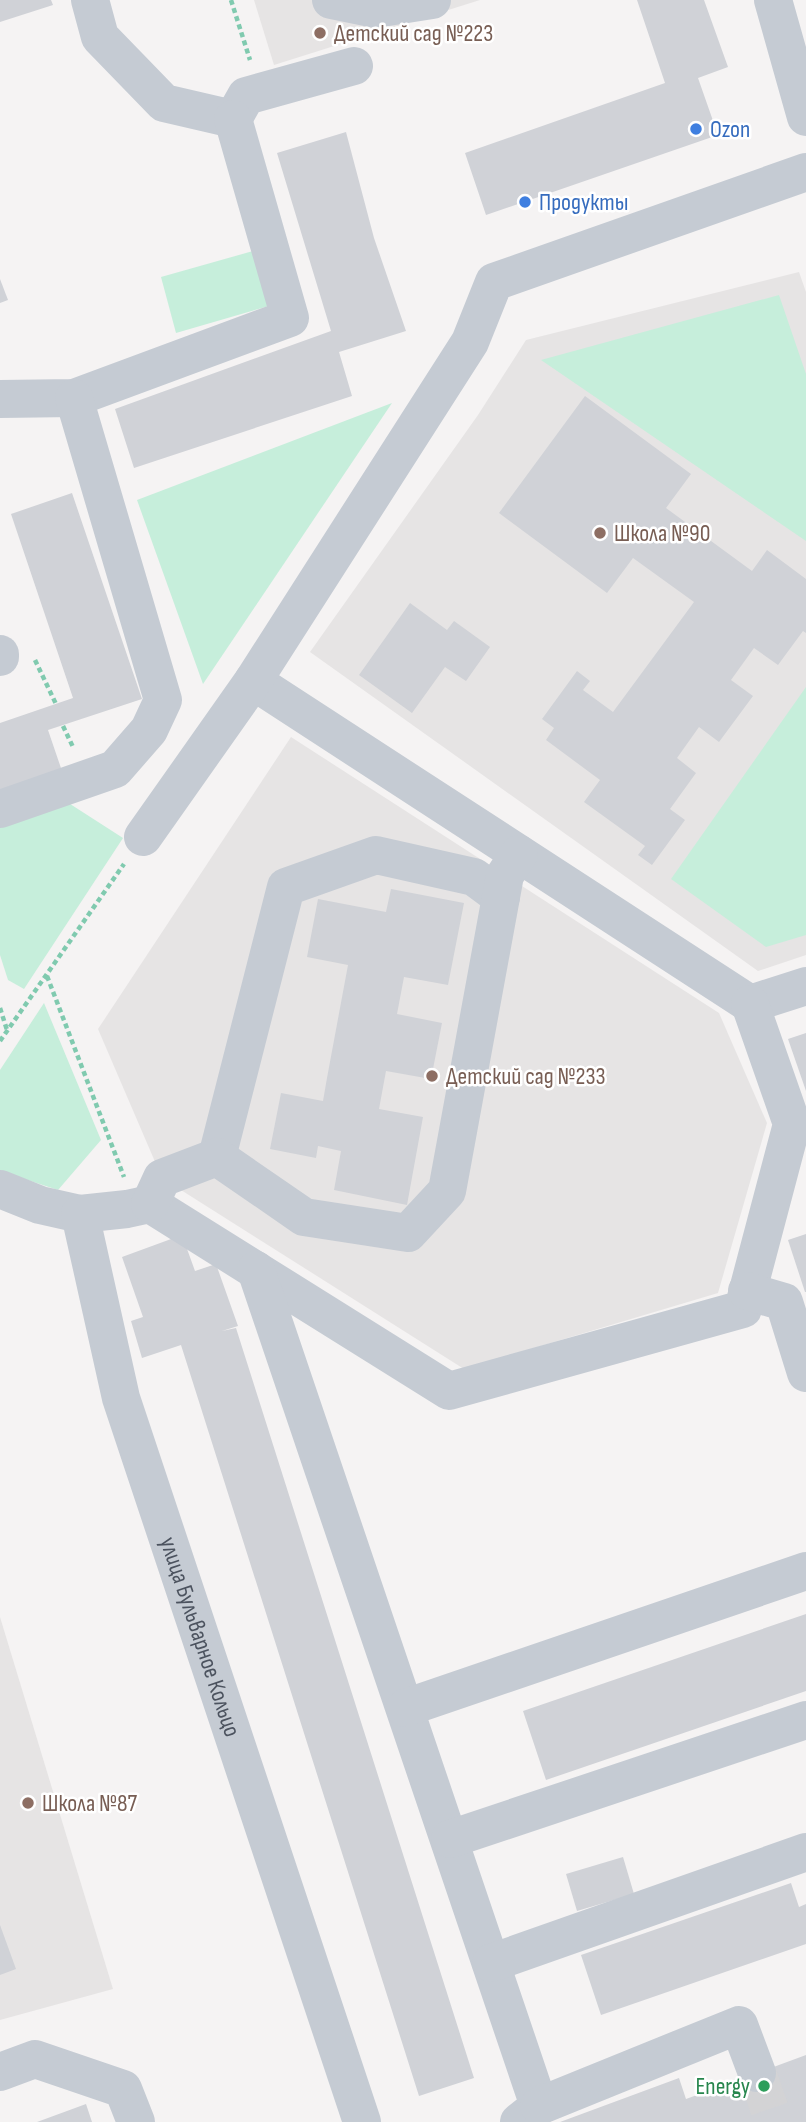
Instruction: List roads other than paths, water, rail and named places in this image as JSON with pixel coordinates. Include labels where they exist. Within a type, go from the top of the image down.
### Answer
[{"type":"street","points":[[90,0],[100,37],[164,103],[233,119]]},
{"type":"street","points":[[331,0],[375,9],[432,0]]},
{"type":"street","points":[[774,0],[806,117]]},
{"type":"street","points":[[0,398],[75,398],[290,318],[233,119],[246,96],[354,66]]},
{"type":"street","points":[[143,837],[253,681],[471,342],[494,282],[806,172]]},
{"type":"street","points":[[0,809],[115,769],[149,730],[163,700],[75,398]]},
{"type":"street","points":[[0,1189],[40,1205],[80,1214],[143,1205],[256,1270],[449,1391],[743,1309],[799,1121],[750,1004],[253,681]]},
{"type":"street","points":[[217,1157],[304,1217],[408,1233],[447,1191],[505,875],[519,854]]},
{"type":"street","points":[[217,1157],[285,887],[376,855],[474,877],[501,897]]},
{"type":"street","points":[[750,1004],[806,986]]},
{"type":"street","points":[[143,1205],[162,1178],[217,1157]]},
{"type":"street","name":"улица Бульварное Кольцо","points":[[80,1214],[121,1398],[362,2122]]},
{"type":"street","points":[[256,1270],[491,1963],[529,2114],[739,2025],[757,2073]]},
{"type":"street","points":[[747,1291],[783,1302],[806,1373]]},
{"type":"street","points":[[405,1709],[806,1571]]},
{"type":"street","points":[[450,1839],[806,1720]]},
{"type":"street","points":[[491,1963],[806,1852]]},
{"type":"street","points":[[0,2072],[36,2059],[99,2080],[123,2090],[136,2122]]},
{"type":"tunnel","points":[[757,2073],[774,2122]]},
{"type":"place","name":"Детский сад №223","points":[[320,33]]},
{"type":"place","name":"Ozon","points":[[696,129]]},
{"type":"place","name":"Продукты","points":[[525,202]]},
{"type":"place","name":"Школа №90","points":[[600,533]]},
{"type":"place","name":"Детский сад №233","points":[[432,1076]]},
{"type":"place","name":"Школа №87","points":[[28,1803]]},
{"type":"place","name":"Energy","points":[[764,2086]]}]
